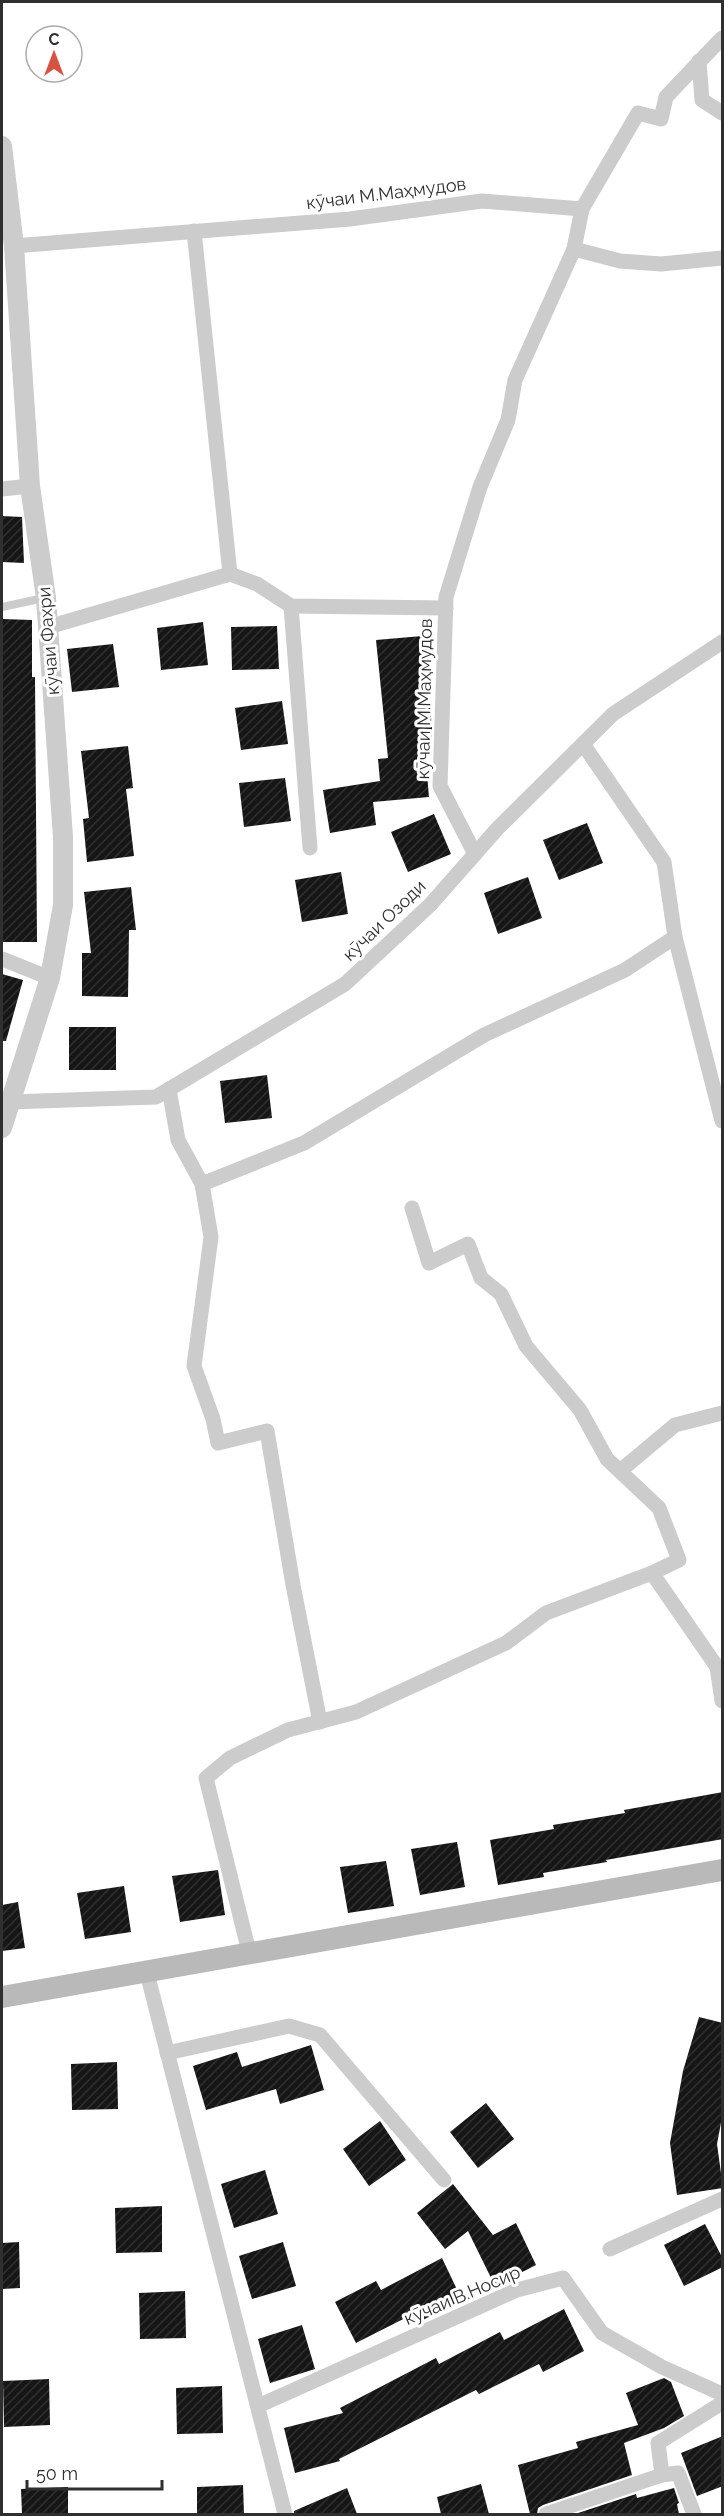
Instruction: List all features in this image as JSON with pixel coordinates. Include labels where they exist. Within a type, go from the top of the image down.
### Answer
[{"type":"main road","points":[[2,1997],[723,1870]]},
{"type":"street","name":"кӯчаи М.Маҳмудов","points":[[475,854],[440,786],[446,597],[480,487],[508,420],[515,380],[574,249],[582,209],[638,113],[662,118],[666,97],[723,38]]},
{"type":"street","points":[[699,61],[702,100],[723,113]]},
{"type":"street","name":"кӯчаи Фахри","points":[[2,146],[3,173],[14,246],[30,486],[46,598],[63,837],[63,905],[50,978],[2,1128]]},
{"type":"street","name":"кӯчаи М.Маҳмудов","points":[[14,246],[350,219],[482,201],[582,209]]},
{"type":"street","points":[[194,231],[230,574]]},
{"type":"street","points":[[574,249],[620,261],[660,264],[723,258]]},
{"type":"street","points":[[2,489],[30,486]]},
{"type":"street","points":[[48,627],[230,574],[257,584],[291,606],[310,848]]},
{"type":"street","name":"кӯчаи М.Маҳмудов","points":[[291,606],[446,608]]},
{"type":"street","name":"кӯчаи Озоди","points":[[10,1102],[156,1096],[345,984],[430,905],[475,854],[613,714],[723,642]]},
{"type":"street","points":[[583,744],[664,862],[675,937],[716,1065],[723,1121]]},
{"type":"street","points":[[202,1184],[304,1143],[484,1035],[625,969],[675,937]]},
{"type":"street","points":[[2,959],[50,978]]},
{"type":"street","points":[[169,1089],[178,1140],[202,1184],[211,1238],[194,1366],[213,1419],[218,1443],[267,1431],[293,1586],[320,1722]]},
{"type":"street","points":[[249,1952],[206,1778],[230,1758],[288,1730],[356,1712],[506,1643],[546,1613],[652,1573],[679,1560],[659,1508],[607,1459],[580,1410],[526,1346],[501,1294],[481,1278],[468,1244],[429,1263],[412,1208]]},
{"type":"street","points":[[620,1471],[675,1425],[723,1413]]},
{"type":"street","points":[[652,1573],[720,1666],[723,1701]]},
{"type":"street","points":[[147,1973],[285,2514]]},
{"type":"street","points":[[167,2053],[289,2026],[320,2035],[444,2180]]},
{"type":"street","points":[[610,2249],[723,2199]]},
{"type":"street","name":"кӯчаи В.Носир","points":[[258,2406],[517,2290],[563,2278],[602,2333],[662,2367],[723,2394]]},
{"type":"street","points":[[662,2475],[658,2443],[723,2403]]},
{"type":"street","points":[[546,2514],[662,2475],[678,2473],[694,2514]]},
{"type":"lane","points":[[2,607],[46,598]]},
{"type":"building","points":[[2,516],[22,517],[24,563],[2,562]]},
{"type":"building","points":[[2,619],[32,620],[32,677],[35,677],[37,942],[2,942]]},
{"type":"building","points":[[203,622],[208,665],[161,670],[157,628]]},
{"type":"building","points":[[277,626],[279,669],[232,670],[231,627]]},
{"type":"building","points":[[422,636],[432,727],[432,740],[424,740],[429,797],[373,802],[376,825],[330,833],[323,790],[380,781],[378,759],[388,758],[376,640]]},
{"type":"building","points":[[113,644],[119,687],[72,692],[67,649]]},
{"type":"building","points":[[282,701],[288,744],[241,750],[235,708]]},
{"type":"building","points":[[128,746],[133,788],[126,789],[134,856],[87,862],[83,819],[89,818],[81,751]]},
{"type":"building","points":[[285,778],[291,821],[244,827],[239,783]]},
{"type":"building","points":[[434,814],[451,854],[408,872],[391,832]]},
{"type":"building","points":[[587,823],[603,863],[559,880],[543,840]]},
{"type":"building","points":[[341,872],[348,914],[302,922],[295,880]]},
{"type":"building","points":[[528,877],[542,918],[498,934],[484,893]]},
{"type":"building","points":[[131,887],[136,930],[129,930],[128,997],[82,996],[82,953],[91,953],[84,892]]},
{"type":"building","points":[[2,974],[23,980],[6,1041],[2,1041]]},
{"type":"building","points":[[69,1027],[116,1027],[116,1070],[69,1070]]},
{"type":"building","points":[[267,1075],[272,1118],[225,1123],[220,1081]]},
{"type":"building","points":[[723,1792],[723,1839],[606,1860],[607,1862],[543,1873],[544,1877],[498,1885],[490,1840],[554,1829],[553,1825],[625,1813],[624,1810]]},
{"type":"building","points":[[457,1842],[465,1887],[420,1895],[411,1849]]},
{"type":"building","points":[[386,1861],[394,1906],[348,1913],[340,1867]]},
{"type":"building","points":[[218,1870],[225,1915],[180,1922],[172,1876]]},
{"type":"building","points":[[124,1886],[131,1932],[85,1939],[77,1893]]},
{"type":"building","points":[[18,1902],[25,1948],[2,1951],[2,1905]]},
{"type":"building","points":[[699,2017],[723,2023],[723,2112],[717,2144],[723,2188],[677,2195],[670,2143],[683,2071]]},
{"type":"building","points":[[311,2045],[324,2090],[280,2104],[276,2089],[206,2110],[193,2066],[237,2052],[242,2067]]},
{"type":"building","points":[[117,2062],[118,2109],[72,2110],[71,2064]]},
{"type":"building","points":[[486,2103],[514,2139],[478,2168],[450,2132]]},
{"type":"building","points":[[380,2121],[406,2160],[369,2186],[343,2149]]},
{"type":"building","points":[[265,2170],[278,2214],[234,2228],[221,2184]]},
{"type":"building","points":[[453,2184],[493,2235],[516,2223],[536,2265],[495,2286],[468,2231],[445,2249],[417,2213]]},
{"type":"building","points":[[162,2206],[162,2252],[116,2253],[115,2208]]},
{"type":"building","points":[[705,2224],[723,2259],[723,2267],[684,2286],[664,2245]]},
{"type":"building","points":[[19,2242],[20,2288],[2,2289],[2,2243]]},
{"type":"building","points":[[283,2242],[296,2286],[252,2299],[239,2256]]},
{"type":"building","points":[[442,2258],[462,2300],[421,2321],[417,2312],[356,2343],[335,2302],[376,2281],[381,2290]]},
{"type":"building","points":[[185,2291],[186,2338],[140,2339],[139,2293]]},
{"type":"building","points":[[564,2309],[584,2351],[543,2372],[539,2364],[479,2394],[476,2390],[339,2459],[340,2461],[295,2473],[284,2428],[343,2413],[340,2408],[436,2358],[439,2364],[500,2332],[504,2340]]},
{"type":"building","points":[[302,2325],[315,2369],[270,2383],[258,2339]]},
{"type":"building","points":[[664,2378],[671,2382],[684,2416],[664,2428],[624,2443],[632,2475],[543,2505],[538,2508],[537,2514],[530,2514],[518,2465],[578,2448],[576,2442],[638,2425],[626,2393]]},
{"type":"building","points":[[49,2379],[50,2425],[4,2427],[3,2381]]},
{"type":"building","points":[[222,2386],[223,2433],[177,2434],[176,2388]]},
{"type":"building","points":[[723,2436],[723,2486],[697,2496],[681,2453]]},
{"type":"building","points":[[481,2484],[489,2514],[441,2514],[437,2497]]},
{"type":"building","points":[[243,2485],[244,2514],[197,2514],[197,2487]]},
{"type":"building","points":[[68,2487],[68,2514],[22,2514],[21,2489]]},
{"type":"building","points":[[347,2488],[357,2514],[294,2514],[294,2511]]},
{"type":"building","points":[[674,2488],[679,2503],[677,2504],[679,2514],[575,2514],[636,2494],[637,2498]]}]
